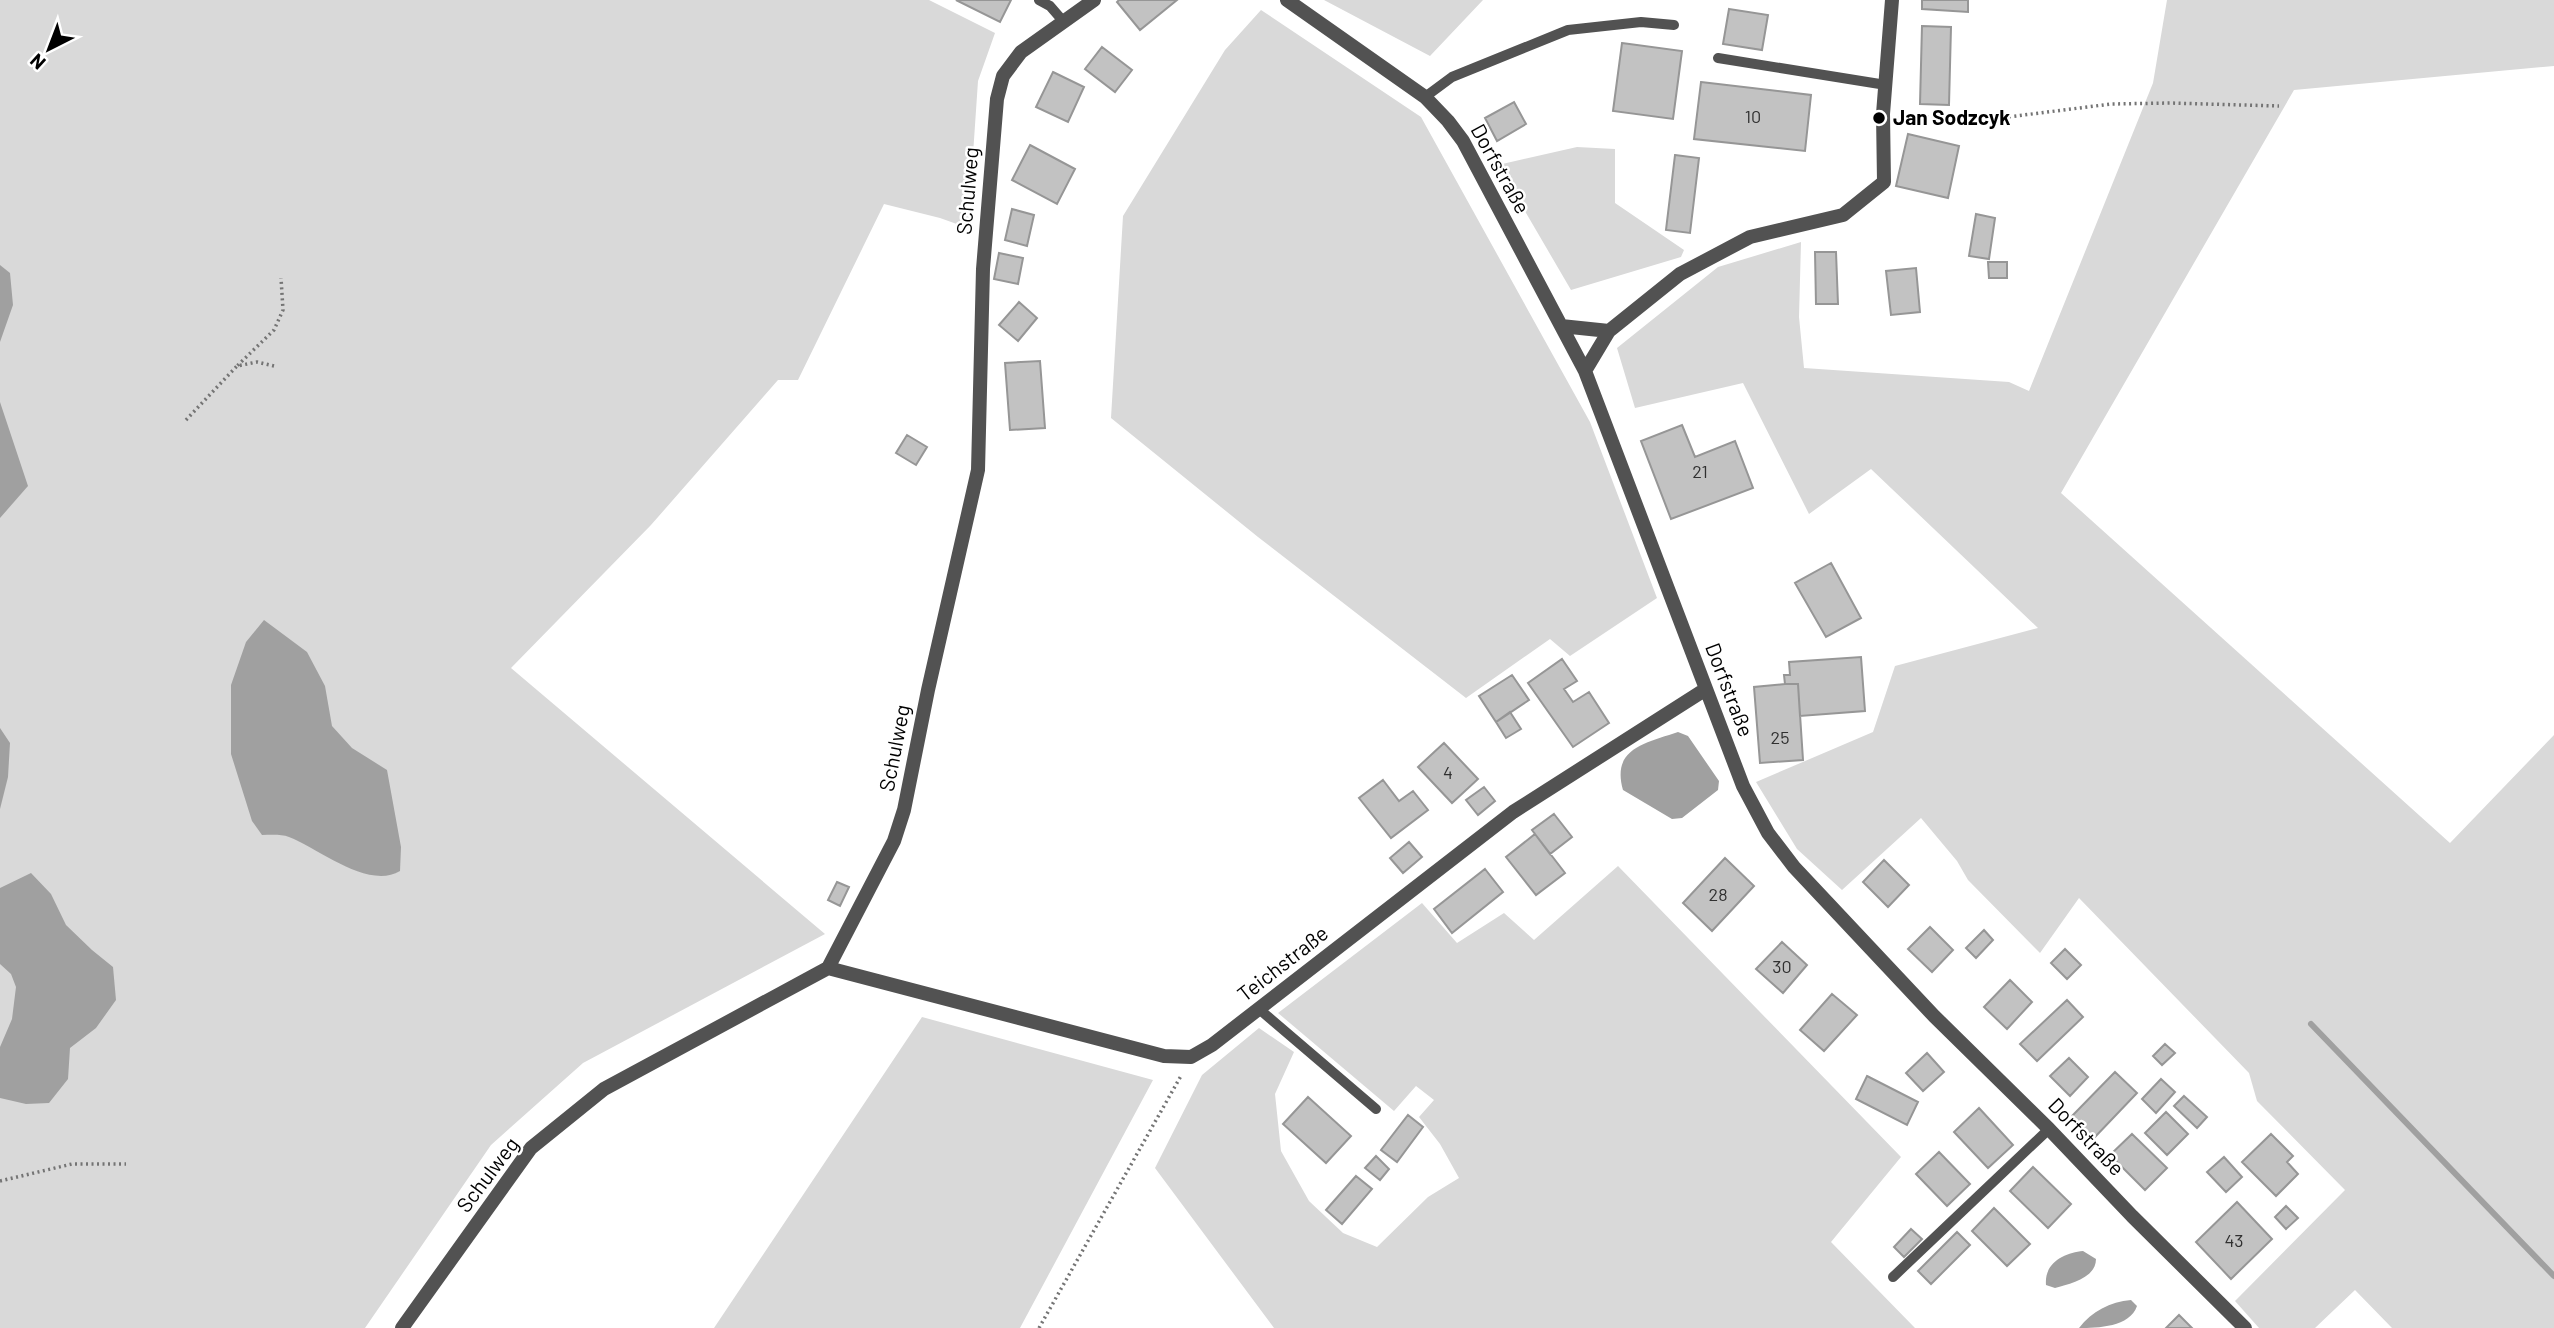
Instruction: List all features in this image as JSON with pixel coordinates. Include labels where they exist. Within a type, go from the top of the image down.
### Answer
[{"type":"street","name":"Schulweg","points":[[402,1328],[531,1148],[604,1089],[828,968],[894,841],[904,810],[978,470],[982,269],[997,99],[1003,76],[1021,52],[1094,0]]},
{"type":"street","name":"Dorfstraße","points":[[1287,0],[1425,97],[1463,141],[1585,371],[1743,786],[1768,833],[1794,867],[1934,1016],[2245,1328]]},
{"type":"street","points":[[1585,371],[1609,331],[1680,274],[1750,237],[1843,215],[1884,183],[1883,114],[1892,0]]},
{"type":"street","points":[[1561,326],[1609,331]]},
{"type":"street","name":"Teichstraße","points":[[1191,1057],[1212,1045],[1513,812],[1706,689]]},
{"type":"street","points":[[828,968],[1164,1056],[1191,1057]]},
{"type":"lane","points":[[1039,0],[1050,6],[1063,21]]},
{"type":"lane","points":[[1425,97],[1452,77],[1568,30],[1641,22],[1674,25]]},
{"type":"lane","points":[[1718,58],[1886,85]]},
{"type":"lane","points":[[1259,1009],[1376,1109]]},
{"type":"lane","points":[[1893,1276],[2049,1129]]},
{"type":"path","points":[[1883,114],[1952,118],[2008,117],[2111,104],[2279,106]]},
{"type":"path","points":[[186,420],[274,330],[283,310],[281,278]]},
{"type":"path","points":[[237,366],[257,362],[274,366]]},
{"type":"path","points":[[1039,1328],[1191,1057]]},
{"type":"path","points":[[0,1181],[72,1164],[126,1164]]},
{"type":"shaded area","points":[[0,0],[929,0],[995,33],[978,81],[968,228],[884,204],[798,380],[778,380],[651,525],[511,668],[825,934],[583,1063],[491,1145],[365,1328],[0,1328]]},
{"type":"shaded area","points":[[1324,0],[1483,0],[1430,56]]},
{"type":"shaded area","points":[[2167,0],[2554,0],[2554,66],[2294,90],[2061,493],[2450,843],[2554,735],[2554,1328],[2392,1328],[2355,1290],[2315,1328],[2259,1328],[2235,1301],[2345,1190],[2257,1101],[2249,1073],[2079,898],[2040,953],[1968,880],[1957,861],[1921,818],[1842,890],[1797,849],[1756,782],[1873,732],[1895,666],[2038,628],[1871,469],[1809,514],[1743,383],[1635,408],[1617,348],[1718,267],[1801,242],[1799,317],[1804,368],[2009,382],[2029,391],[2153,83]]},
{"type":"shaded area","points":[[1261,10],[1421,117],[1590,422],[1657,598],[1570,656],[1550,639],[1466,698],[1258,537],[1111,418],[1123,216],[1225,50]]},
{"type":"shaded area","points":[[1577,147],[1615,149],[1615,203],[1684,250],[1681,257],[1571,290],[1498,165]]},
{"type":"shaded area","points":[[0,265],[10,273],[13,305],[0,342]]},
{"type":"shaded area","points":[[0,402],[28,486],[0,518]]},
{"type":"shaded area","points":[[264,620],[307,652],[325,686],[332,726],[352,748],[387,770],[401,847],[400,871],[387,875],[359,872],[289,837],[262,835],[252,821],[231,754],[231,685],[246,642]]},
{"type":"shaded area","points":[[0,728],[10,743],[8,777],[0,809]]},
{"type":"shaded area","points":[[1678,732],[1688,736],[1719,781],[1718,790],[1682,818],[1672,819],[1623,790],[1621,776],[1622,765],[1634,749]]},
{"type":"shaded area","points":[[1618,866],[1901,1157],[1831,1242],[1915,1328],[1274,1328],[1155,1168],[1202,1075],[1259,1028],[1294,1052],[1275,1094],[1281,1151],[1309,1201],[1343,1233],[1377,1247],[1428,1197],[1459,1178],[1440,1144],[1419,1117],[1434,1100],[1416,1086],[1394,1111],[1278,1013],[1422,903],[1457,943],[1504,913],[1534,940]]},
{"type":"shaded area","points":[[31,873],[51,894],[66,925],[113,967],[116,1000],[96,1028],[70,1048],[68,1079],[49,1103],[26,1104],[0,1098],[0,1047],[12,1019],[16,987],[11,974],[0,964],[0,888]]},
{"type":"shaded area","points":[[922,1017],[1153,1080],[1020,1328],[714,1328]]},
{"type":"shaded area","points":[[2083,1251],[2096,1259],[2092,1271],[2075,1282],[2055,1288],[2046,1285],[2048,1270],[2057,1260]]},
{"type":"shaded area","points":[[2131,1300],[2137,1306],[2128,1318],[2121,1322],[2104,1327],[2079,1328],[2102,1308]]},
{"type":"building","points":[[956,0],[1011,0],[1000,22]]},
{"type":"building","points":[[1177,0],[1140,30],[1117,2]]},
{"type":"building","points":[[1922,0],[1968,0],[1968,12],[1922,9]]},
{"type":"building","points":[[1729,9],[1768,15],[1762,50],[1723,44]]},
{"type":"building","points":[[1922,26],[1951,27],[1949,105],[1920,104]]},
{"type":"building","points":[[1622,43],[1682,51],[1673,119],[1613,111]]},
{"type":"building","points":[[1102,47],[1132,70],[1115,92],[1085,69]]},
{"type":"building","points":[[1053,72],[1084,87],[1068,122],[1036,107]]},
{"type":"building","points":[[1701,82],[1811,95],[1805,151],[1694,139]]},
{"type":"building","points":[[1514,102],[1526,124],[1497,141],[1485,118]]},
{"type":"building","points":[[1908,134],[1959,146],[1948,198],[1896,186]]},
{"type":"building","points":[[1030,145],[1075,169],[1057,204],[1012,180]]},
{"type":"building","points":[[1675,155],[1699,158],[1690,233],[1666,230]]},
{"type":"building","points":[[1012,209],[1034,215],[1027,246],[1005,240]]},
{"type":"building","points":[[1976,214],[1995,218],[1989,259],[1969,256]]},
{"type":"building","points":[[1815,252],[1836,252],[1838,304],[1816,304]]},
{"type":"building","points":[[999,253],[1023,258],[1018,284],[994,279]]},
{"type":"building","points":[[1988,262],[2007,262],[2007,278],[1989,278]]},
{"type":"building","points":[[1916,268],[1920,312],[1891,315],[1886,271]]},
{"type":"building","points":[[1019,302],[1037,318],[1018,341],[999,325]]},
{"type":"building","points":[[1040,361],[1045,428],[1010,430],[1005,363]]},
{"type":"building","points":[[1682,425],[1695,457],[1735,441],[1753,488],[1671,519],[1641,441]]},
{"type":"building","points":[[907,435],[927,447],[916,465],[896,453]]},
{"type":"building","points":[[1831,563],[1861,618],[1826,637],[1795,583]]},
{"type":"building","points":[[1861,657],[1865,711],[1800,716],[1798,684],[1785,684],[1784,675],[1790,675],[1789,662]]},
{"type":"building","points":[[1562,659],[1577,681],[1564,689],[1573,702],[1589,692],[1609,723],[1573,747],[1528,683]]},
{"type":"building","points":[[1512,675],[1529,700],[1496,722],[1479,696]]},
{"type":"building","points":[[1798,684],[1803,760],[1760,763],[1754,687]]},
{"type":"building","points":[[1510,712],[1521,729],[1506,738],[1496,722]]},
{"type":"building","points":[[1444,743],[1478,779],[1452,803],[1418,767]]},
{"type":"building","points":[[1383,780],[1399,801],[1413,791],[1428,810],[1391,838],[1359,798]]},
{"type":"building","points":[[1484,787],[1495,801],[1478,815],[1466,800]]},
{"type":"building","points":[[1554,814],[1572,837],[1550,854],[1532,830]]},
{"type":"building","points":[[1535,834],[1565,873],[1536,895],[1506,857]]},
{"type":"building","points":[[1409,842],[1422,857],[1403,873],[1390,858]]},
{"type":"building","points":[[1725,858],[1754,886],[1712,931],[1683,903]]},
{"type":"building","points":[[1884,860],[1909,885],[1888,907],[1863,882]]},
{"type":"building","points":[[1485,869],[1503,892],[1452,933],[1434,909]]},
{"type":"building","points":[[837,882],[849,887],[840,906],[828,900]]},
{"type":"building","points":[[1930,927],[1953,950],[1932,972],[1908,949]]},
{"type":"building","points":[[1984,930],[1993,940],[1976,958],[1966,948]]},
{"type":"building","points":[[1782,942],[1807,965],[1783,993],[1756,969]]},
{"type":"building","points":[[2065,949],[2081,965],[2067,979],[2051,963]]},
{"type":"building","points":[[2010,980],[2032,1002],[2007,1029],[1984,1007]]},
{"type":"building","points":[[1832,994],[1857,1015],[1824,1051],[1800,1030]]},
{"type":"building","points":[[2067,1000],[2083,1017],[2037,1061],[2020,1044]]},
{"type":"building","points":[[2165,1044],[2175,1053],[2162,1065],[2153,1056]]},
{"type":"building","points":[[1927,1053],[1944,1072],[1923,1091],[1906,1073]]},
{"type":"building","points":[[2069,1058],[2088,1077],[2070,1096],[2050,1076]]},
{"type":"building","points":[[2115,1072],[2137,1093],[2094,1138],[2072,1116]]},
{"type":"building","points":[[1867,1076],[1918,1102],[1907,1125],[1856,1099]]},
{"type":"building","points":[[2161,1079],[2175,1092],[2156,1113],[2142,1099]]},
{"type":"building","points":[[2184,1096],[2207,1117],[2197,1128],[2174,1106]]},
{"type":"building","points":[[1308,1097],[1351,1136],[1326,1163],[1283,1124]]},
{"type":"building","points":[[1979,1108],[2013,1145],[1988,1168],[1954,1132]]},
{"type":"building","points":[[2166,1112],[2188,1134],[2167,1155],[2145,1133]]},
{"type":"building","points":[[1408,1115],[1423,1127],[1397,1162],[1381,1150]]},
{"type":"building","points":[[2132,1134],[2167,1168],[2145,1190],[2110,1155]]},
{"type":"building","points":[[2271,1134],[2293,1156],[2287,1162],[2298,1174],[2276,1196],[2242,1162]]},
{"type":"building","points":[[1939,1152],[1970,1184],[1947,1206],[1916,1174]]},
{"type":"building","points":[[1376,1156],[1389,1169],[1380,1180],[1365,1168]]},
{"type":"building","points":[[2224,1157],[2242,1177],[2226,1192],[2207,1172]]},
{"type":"building","points":[[2033,1167],[2071,1204],[2048,1228],[2010,1191]]},
{"type":"building","points":[[1356,1176],[1372,1189],[1342,1224],[1326,1210]]},
{"type":"building","points":[[2237,1202],[2272,1239],[2231,1279],[2196,1242]]},
{"type":"building","points":[[2286,1206],[2298,1218],[2286,1229],[2275,1217]]},
{"type":"building","points":[[1994,1208],[2030,1244],[2007,1266],[1972,1231]]},
{"type":"building","points":[[1911,1229],[1922,1239],[1904,1257],[1894,1247]]},
{"type":"building","points":[[1957,1232],[1970,1245],[1931,1284],[1918,1271]]},
{"type":"building","points":[[2179,1315],[2192,1328],[2166,1328]]},
{"type":"waterway","points":[[2311,1024],[2554,1276]]},
{"type":"place","name":"Jan Sodzcyk","points":[[1879,118]]}]
